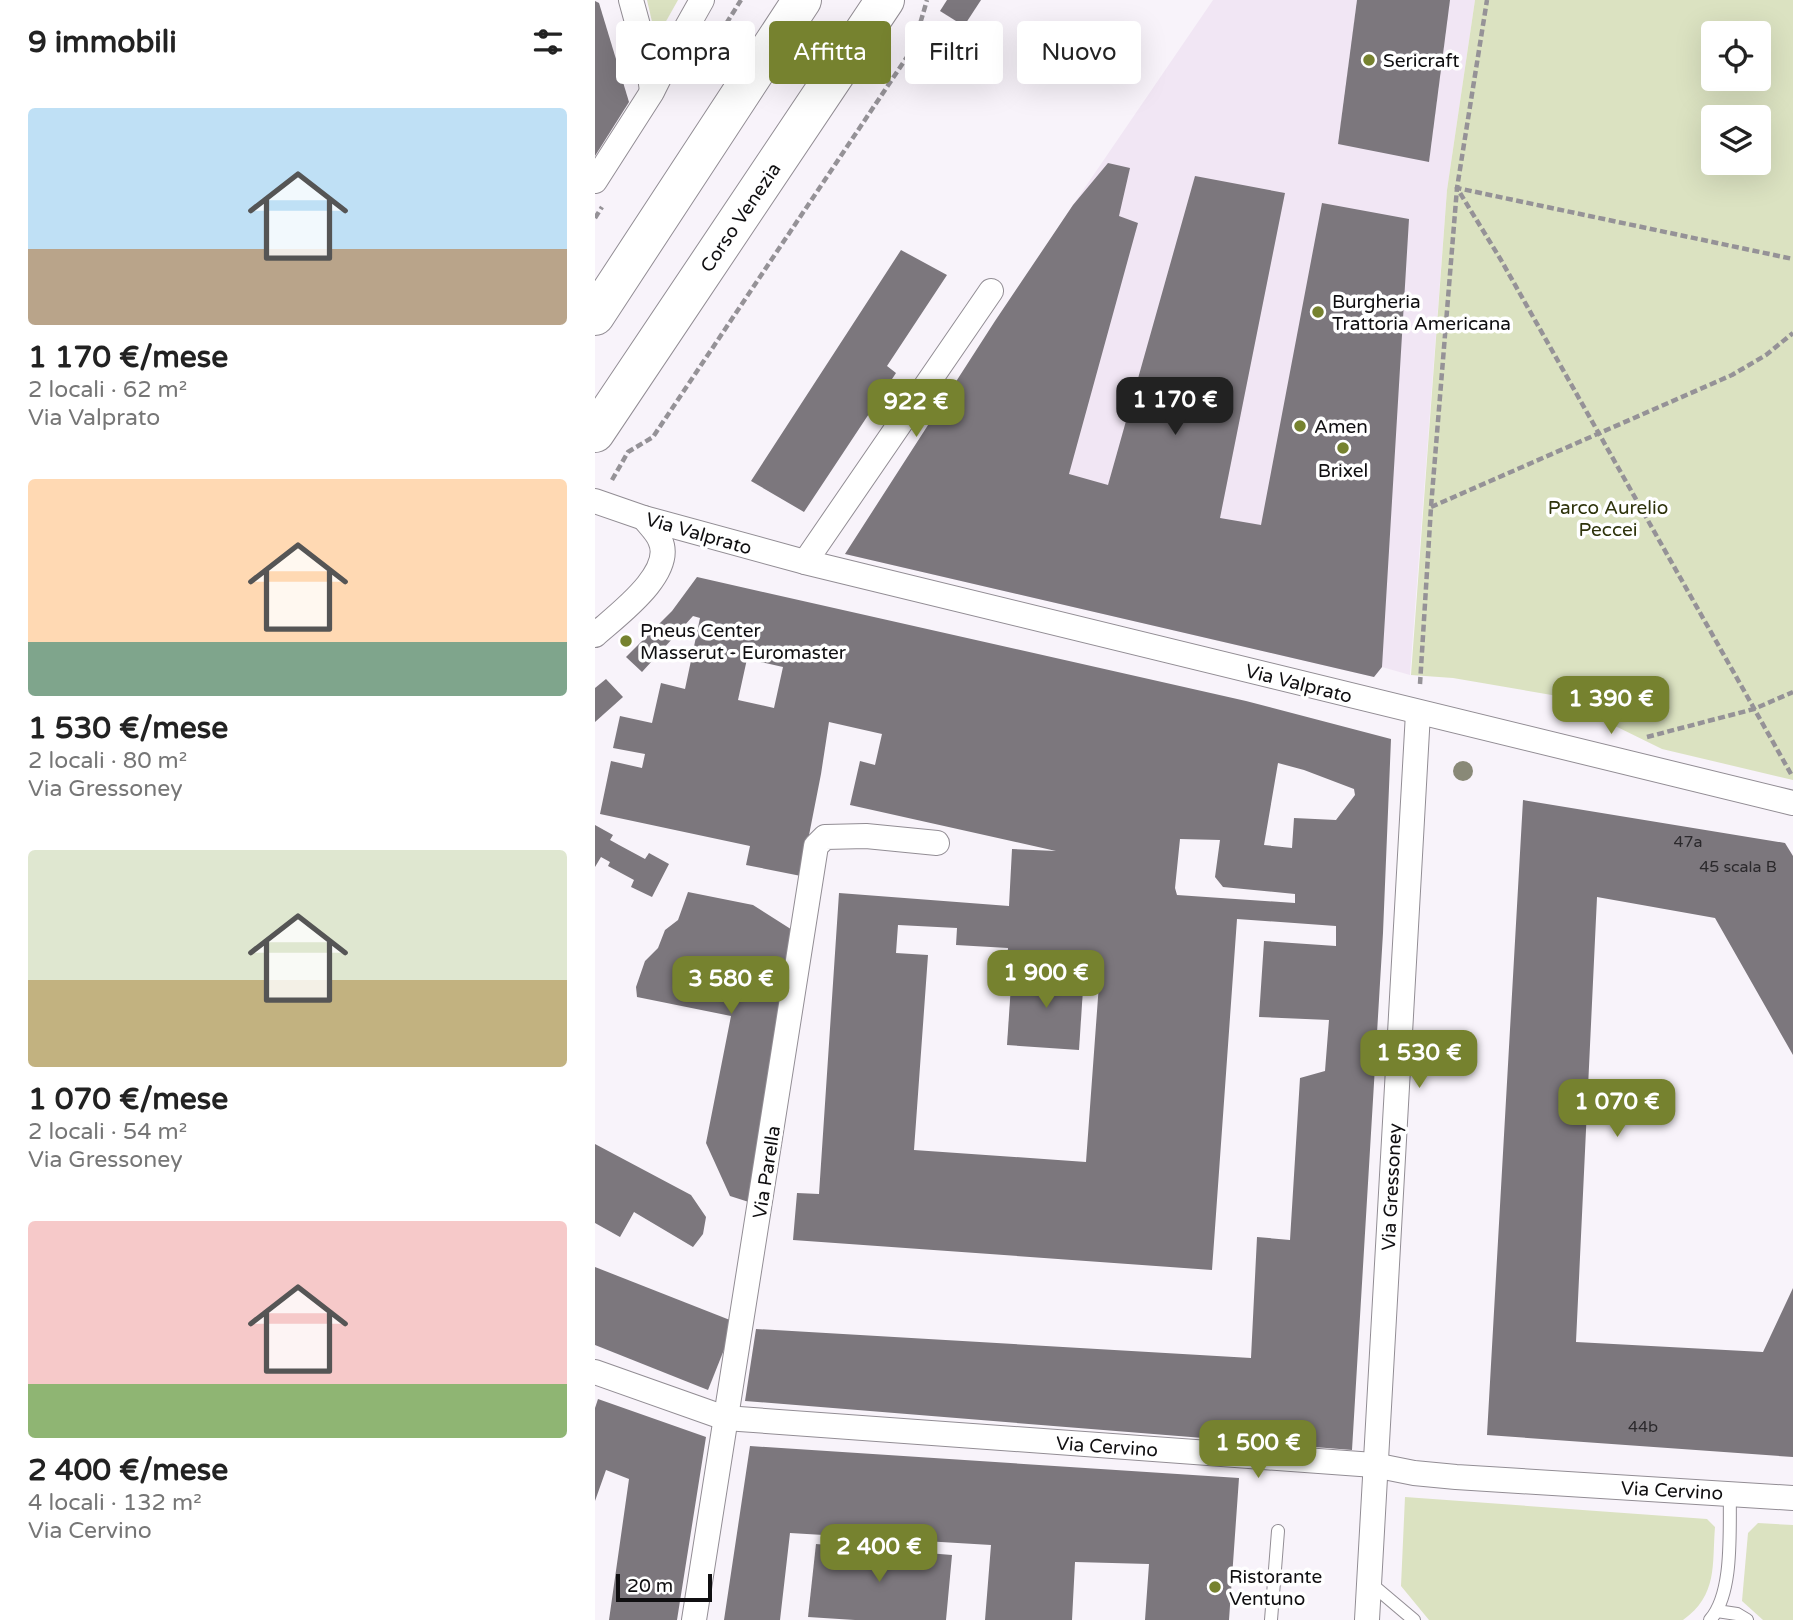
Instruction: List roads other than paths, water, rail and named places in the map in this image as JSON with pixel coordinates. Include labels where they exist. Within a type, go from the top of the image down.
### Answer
[{"type":"main road","points":[[595,316],[802,0]]},
{"type":"main road","name":"Corso Venezia","points":[[595,433],[885,0]]},
{"type":"street","points":[[631,0],[648,61],[652,92]]},
{"type":"street","points":[[595,181],[652,92],[702,0]]},
{"type":"street","points":[[805,562],[991,291]]},
{"type":"street","name":"Via Valprato","points":[[603,492],[644,518],[805,562],[1793,803]]},
{"type":"street","points":[[595,635],[648,586],[663,562],[661,542],[644,518]]},
{"type":"street","name":"Via Gressoney","points":[[1367,1620],[1418,713]]},
{"type":"street","name":"Via Parella","points":[[694,1620],[816,846],[825,837],[866,836],[937,843]]},
{"type":"street","name":"Via Cervino","points":[[595,1372],[725,1418],[1374,1465],[1414,1473],[1456,1477],[1793,1498]]},
{"type":"lane","points":[[1714,1615],[1722,1602],[1726,1583],[1730,1494]]},
{"type":"lane","points":[[1271,1620],[1277,1531]]},
{"type":"lane","points":[[1369,1582],[1414,1620]]},
{"type":"lane","points":[[1714,1615],[1737,1614],[1747,1620]]},
{"type":"place","name":"Sericraft","points":[[1369,60]]},
{"type":"place","name":"Burgheria Trattoria Americana","points":[[1318,312]]},
{"type":"place","name":"Amen","points":[[1300,426]]},
{"type":"place","name":"Brixel","points":[[1343,448]]},
{"type":"place","name":"Pneus Center Masserut - Euromaster","points":[[626,641]]},
{"type":"place","name":"Ristorante Ventuno","points":[[1215,1587]]},
{"type":"park label","name":"Parco Aurelio Peccei","points":[[1608,518]]}]
